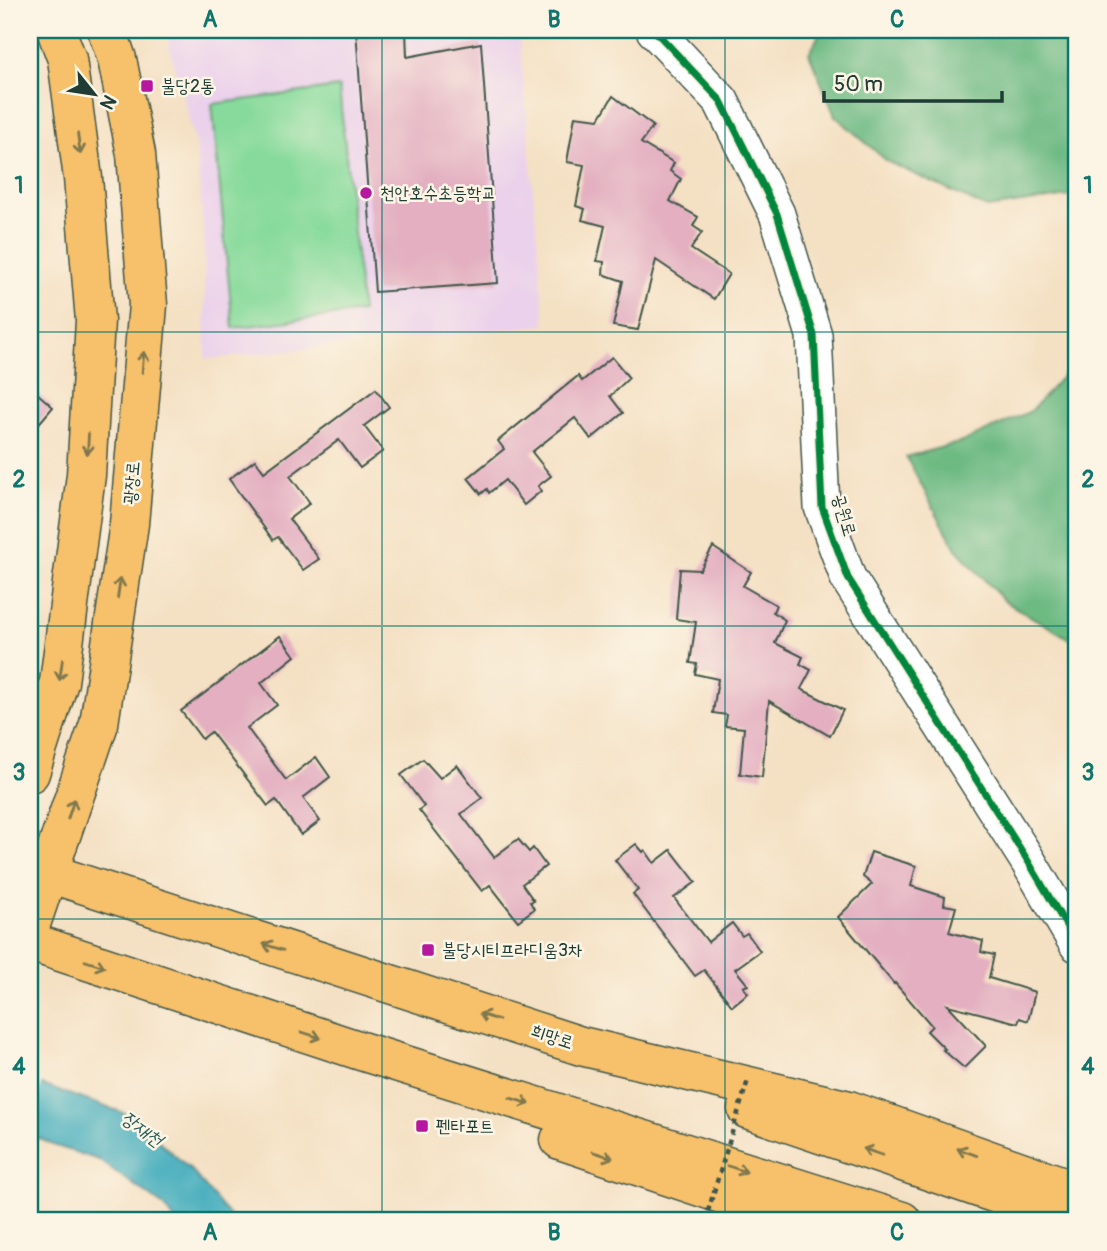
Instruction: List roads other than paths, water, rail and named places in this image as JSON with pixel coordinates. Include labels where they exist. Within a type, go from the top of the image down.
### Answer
[{"type":"main road","points":[[30,773],[59,682],[86,475],[96,321],[83,178],[67,59],[56,30]]},
{"type":"main road","name":"광장로","points":[[30,927],[40,870],[99,724],[129,524],[148,305],[136,154],[117,60],[107,30]]},
{"type":"main road","name":"희망로","points":[[40,870],[581,1046],[849,1110],[1077,1191]]},
{"type":"main road","points":[[30,942],[361,1051],[902,1221]]},
{"type":"main road","points":[[581,1046],[665,1081],[1076,1221]]},
{"type":"main road","points":[[361,1051],[454,1105],[802,1221]]},
{"type":"street","name":"공원로","points":[[654,30],[722,101],[777,214],[814,335],[822,507],[848,578],[1028,860],[1077,944]]},
{"type":"street","points":[[1017,1171],[1072,1170],[1077,1167]]},
{"type":"water","name":"장재천","points":[[30,1082],[130,1115],[191,1170],[234,1221],[175,1221],[165,1207],[99,1160],[53,1145],[30,1134]]},
{"type":"place","name":"불당2통","points":[[147,86]]},
{"type":"place","name":"천안호수초등학교","points":[[366,193]]},
{"type":"place","name":"불당시티프라디움3차","points":[[428,950]]},
{"type":"place","name":"펜타포트","points":[[422,1126]]}]
